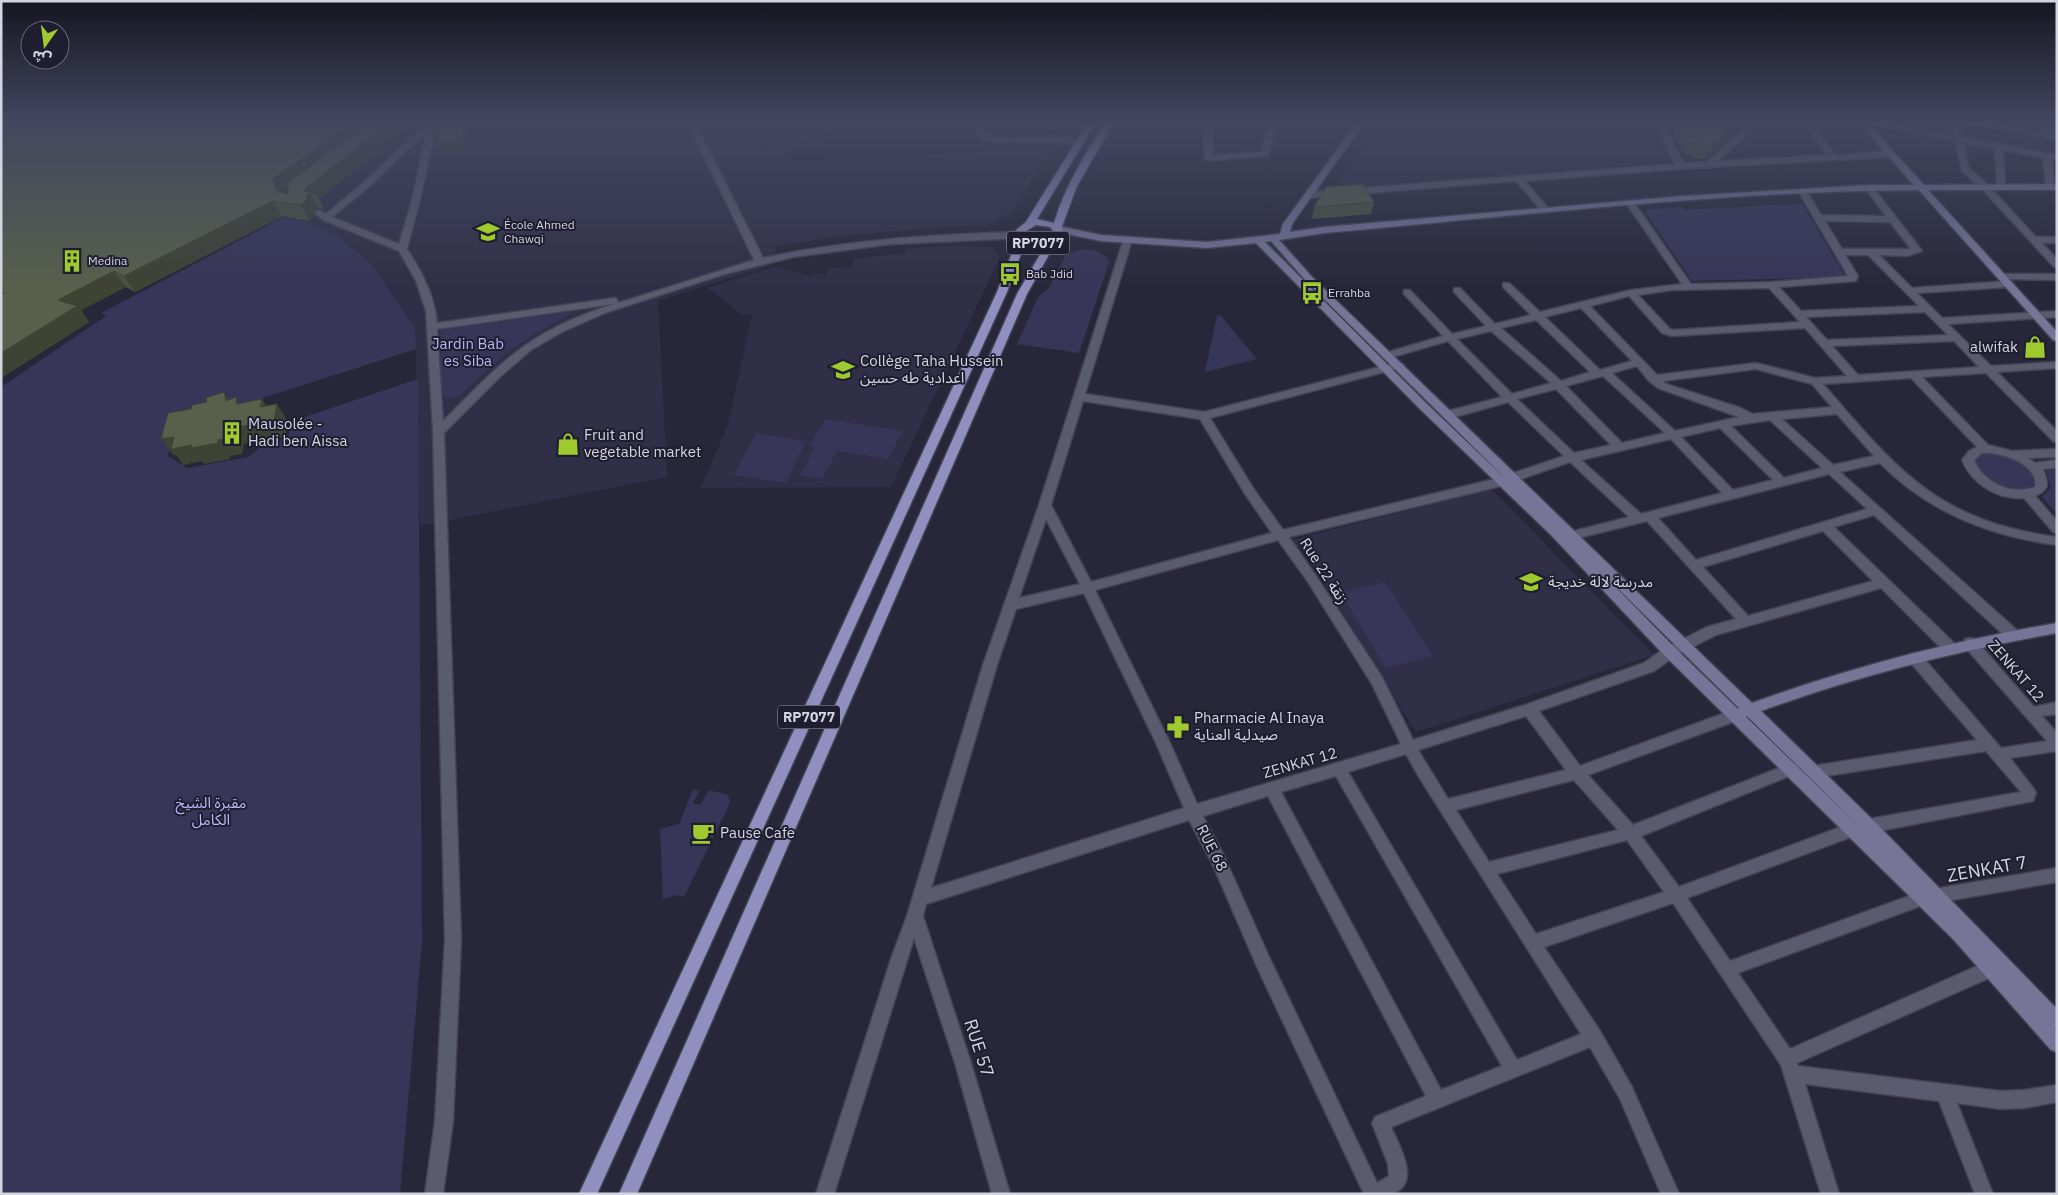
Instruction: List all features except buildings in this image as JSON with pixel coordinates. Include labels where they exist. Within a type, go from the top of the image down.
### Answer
[{"type":"main road","name":"RP7077","points":[[588,1194],[990,319],[1025,230],[1057,178]]},
{"type":"main road","name":"RP7077","points":[[628,1194],[1022,294],[1055,234],[1064,202],[1078,178]]},
{"type":"main road","name":"RP7077","points":[[1025,230],[1042,222],[1055,234]]},
{"type":"main road","name":"RP7077","points":[[1025,230],[1032,242],[1055,234]]},
{"type":"street","points":[[374,178],[322,215],[402,248],[421,280],[431,311],[433,327],[438,432],[453,940],[444,1121],[434,1194]]},
{"type":"street","points":[[402,248],[421,178]]},
{"type":"street","points":[[718,178],[760,262]]},
{"type":"street","points":[[1278,237],[1321,178]]},
{"type":"street","points":[[1518,178],[1545,210]]},
{"type":"street","points":[[1308,195],[1521,178]]},
{"type":"street","points":[[1911,178],[2057,338]]},
{"type":"street","points":[[1975,178],[2057,265]]},
{"type":"street","points":[[2001,178],[2001,186]]},
{"type":"street","points":[[1055,234],[1207,245],[1258,240],[1324,230],[1630,203],[1919,186],[2053,187]]},
{"type":"street","points":[[1840,252],[1907,253],[1917,251],[1869,188]]},
{"type":"street","points":[[1389,355],[1449,338],[1631,293],[1688,286],[1772,285],[1853,279],[1840,252],[1803,192]]},
{"type":"street","points":[[1630,203],[1688,286]]},
{"type":"street","points":[[1819,218],[1893,219]]},
{"type":"street","points":[[438,432],[518,355],[533,344],[581,319],[760,262],[850,245],[985,235],[1025,230]]},
{"type":"street","points":[[1278,237],[1310,280],[1389,355],[1393,367],[1501,482],[1743,712],[1813,772],[1861,828]]},
{"type":"street","points":[[825,1194],[899,959],[915,916],[990,665],[1045,505],[1127,240]]},
{"type":"street","points":[[1258,240],[1393,367],[1448,415],[1574,535],[1676,649]]},
{"type":"street","points":[[2034,240],[2057,240]]},
{"type":"street","points":[[1871,253],[2057,438]]},
{"type":"street","points":[[1909,291],[2006,280],[2057,277]]},
{"type":"street","points":[[1506,285],[1537,316],[1674,436],[1732,495]]},
{"type":"street","points":[[1772,285],[1826,343],[1856,379]]},
{"type":"street","points":[[1457,290],[1493,327],[1558,384],[1619,447]]},
{"type":"street","points":[[1407,292],[1449,338],[1571,458],[1643,517],[1695,565],[1745,621]]},
{"type":"street","points":[[1631,293],[1666,331],[1672,333],[1809,325]]},
{"type":"street","points":[[433,327],[649,296]]},
{"type":"street","points":[[1583,305],[1653,379],[1669,389],[1737,411],[1750,418]]},
{"type":"street","points":[[1799,314],[1927,309]]},
{"type":"street","points":[[1939,321],[2057,314]]},
{"type":"street","points":[[1826,343],[1956,338]]},
{"type":"street","points":[[1448,415],[1637,362]]},
{"type":"street","points":[[1653,379],[1756,366],[1766,367],[1796,379],[1815,381],[2057,365]]},
{"type":"street","points":[[1079,397],[1204,416],[1294,391],[1393,367]]},
{"type":"street","points":[[1913,374],[1986,449]]},
{"type":"street","points":[[1815,381],[1884,458],[1923,493],[1967,517],[2010,532],[2057,541]]},
{"type":"street","points":[[1011,605],[1088,587],[1280,535],[1501,482],[1571,458],[1750,418],[1840,410]]},
{"type":"street","points":[[1770,415],[1963,587],[2013,635]]},
{"type":"street","name":"Rue 22 زنقة","points":[[1204,416],[1249,491],[1312,579],[1377,682],[1409,747],[1445,806],[1594,1037],[1626,1093],[1670,1194]]},
{"type":"street","points":[[1723,425],[1782,482]]},
{"type":"street","points":[[2057,453],[2028,455],[1986,449],[1975,451],[1968,460],[1974,474],[1993,487],[2016,494],[2027,494],[2040,489],[2042,484],[2037,468],[2040,465],[2057,464]]},
{"type":"street","points":[[2006,452],[2024,460],[2038,472]]},
{"type":"street","points":[[1574,535],[1884,458]]},
{"type":"street","points":[[2027,494],[2057,529]]},
{"type":"street","name":"RUE 68","points":[[1045,505],[1088,587],[1160,735],[1193,812],[1218,859],[1264,964],[1372,1194]]},
{"type":"street","points":[[1695,565],[1877,510]]},
{"type":"street","points":[[1825,526],[1950,648]]},
{"type":"street","name":"ZENKAT 12","points":[[920,899],[1193,812],[1529,709],[1635,674],[1650,667],[1676,649],[1712,631],[1882,583]]},
{"type":"street","points":[[1445,806],[1577,773],[1743,712],[1915,658],[1970,643],[2057,628]]},
{"type":"street","name":"ZENKAT 12","points":[[1970,643],[2057,744]]},
{"type":"street","points":[[1533,943],[1676,895],[1861,828],[2028,797],[2029,793],[2024,784],[1915,658]]},
{"type":"street","points":[[2031,713],[2057,708]]},
{"type":"street","points":[[1529,709],[1577,773],[1630,834],[1676,895],[1790,1066],[1830,1194]]},
{"type":"street","points":[[1743,712],[1792,769],[1861,828],[1931,897],[2008,968],[2057,1021]]},
{"type":"street","points":[[1813,772],[1995,749],[2057,744]]},
{"type":"street","points":[[1338,769],[1514,1070]]},
{"type":"street","points":[[1486,870],[1630,834],[1792,769]]},
{"type":"street","points":[[1271,788],[1437,1100]]},
{"type":"street","name":"ZENKAT 7","points":[[1726,970],[1931,897],[2057,875]]},
{"type":"street","points":[[1931,897],[1990,969],[2057,1044]]},
{"type":"street","name":"RUE 57","points":[[915,916],[963,1063],[1002,1194]]},
{"type":"street","points":[[1790,1066],[1990,969]]},
{"type":"street","points":[[1377,1194],[1398,1180],[1397,1164],[1381,1123],[1594,1037]]},
{"type":"street","points":[[1790,1066],[1945,1094],[2002,1100],[2024,1099],[2057,1093]]},
{"type":"street","points":[[1945,1094],[1984,1194]]},
{"type":"shaded area","points":[[296,178],[1033,178],[1012,212],[991,224],[855,234],[776,246],[773,264],[658,301],[667,477],[420,526],[415,329],[269,226],[244,216]]},
{"type":"shaded area","points":[[1341,178],[1480,178],[1355,188],[1338,182]]},
{"type":"shaded area","name":"Collège Taha Hussein اعدادية طه حسين","points":[[955,246],[988,247],[992,248],[1000,257],[891,487],[701,488],[728,425],[752,314],[742,315],[708,288],[774,267],[812,276],[813,273],[826,274],[830,268],[852,267],[854,259],[906,253],[905,249]]},
{"type":"shaded area","points":[[1491,489],[1654,655],[1416,732],[1301,546],[1297,547],[1292,540]]},
{"type":"green space","points":[[1802,204],[1846,277],[1692,281],[1645,212],[1649,209],[1681,207],[1684,210]]},
{"type":"green space","name":"مقبرة الشيخ الكامل","points":[[283,218],[304,221],[338,237],[370,262],[415,329],[416,349],[175,426],[168,456],[187,468],[248,457],[266,443],[287,439],[293,421],[418,379],[422,942],[400,1194],[1,1194],[1,387],[106,316],[101,313]]},
{"type":"green space","points":[[1084,249],[1102,254],[1109,262],[1079,353],[1017,344],[1038,297],[1049,288],[1065,256],[1070,252]]},
{"type":"green space","name":"Jardin Bab es Siba","points":[[570,312],[571,314],[528,338],[506,353],[459,396],[447,399],[441,395],[441,330]]},
{"type":"green space","points":[[1217,315],[1221,316],[1257,359],[1205,372]]},
{"type":"green space","points":[[825,419],[902,431],[889,459],[837,451],[822,479],[800,475],[815,447],[810,446]]},
{"type":"green space","points":[[756,433],[806,441],[786,483],[734,475]]},
{"type":"green space","points":[[1986,452],[2014,458],[2026,466],[2035,477],[2033,486],[2027,489],[2013,490],[1999,487],[1986,480],[1973,461],[1980,454]]},
{"type":"green space","points":[[2057,469],[2057,514],[2042,497],[2051,487],[2046,471]]},
{"type":"green space","points":[[1385,582],[1433,656],[1386,668],[1340,592]]},
{"type":"green space","points":[[693,789],[699,791],[693,803],[700,805],[709,790],[728,795],[730,803],[684,897],[677,895],[663,899],[660,829],[679,824]]},
{"type":"place","name":"École Ahmed Chawqi","points":[[488,232]]},
{"type":"place","name":"Medina","points":[[72,261]]},
{"type":"place","name":"Bab Jdid","points":[[1010,274]]},
{"type":"place","name":"Errahba","points":[[1312,293]]},
{"type":"place","name":"alwifak","points":[[2035,347]]},
{"type":"place","name":"Collège Taha Hussein اعدادية طه حسين","points":[[843,370]]},
{"type":"place","name":"Mausolée - Hadi ben Aissa","points":[[232,433]]},
{"type":"place","name":"Fruit and vegetable market","points":[[568,444]]},
{"type":"place","name":"مدرسة لالة خديجة","points":[[1531,582]]},
{"type":"place","name":"Pharmacie Al Inaya صيدلية العناية","points":[[1178,727]]},
{"type":"place","name":"Pause Cafe","points":[[703,833]]}]
